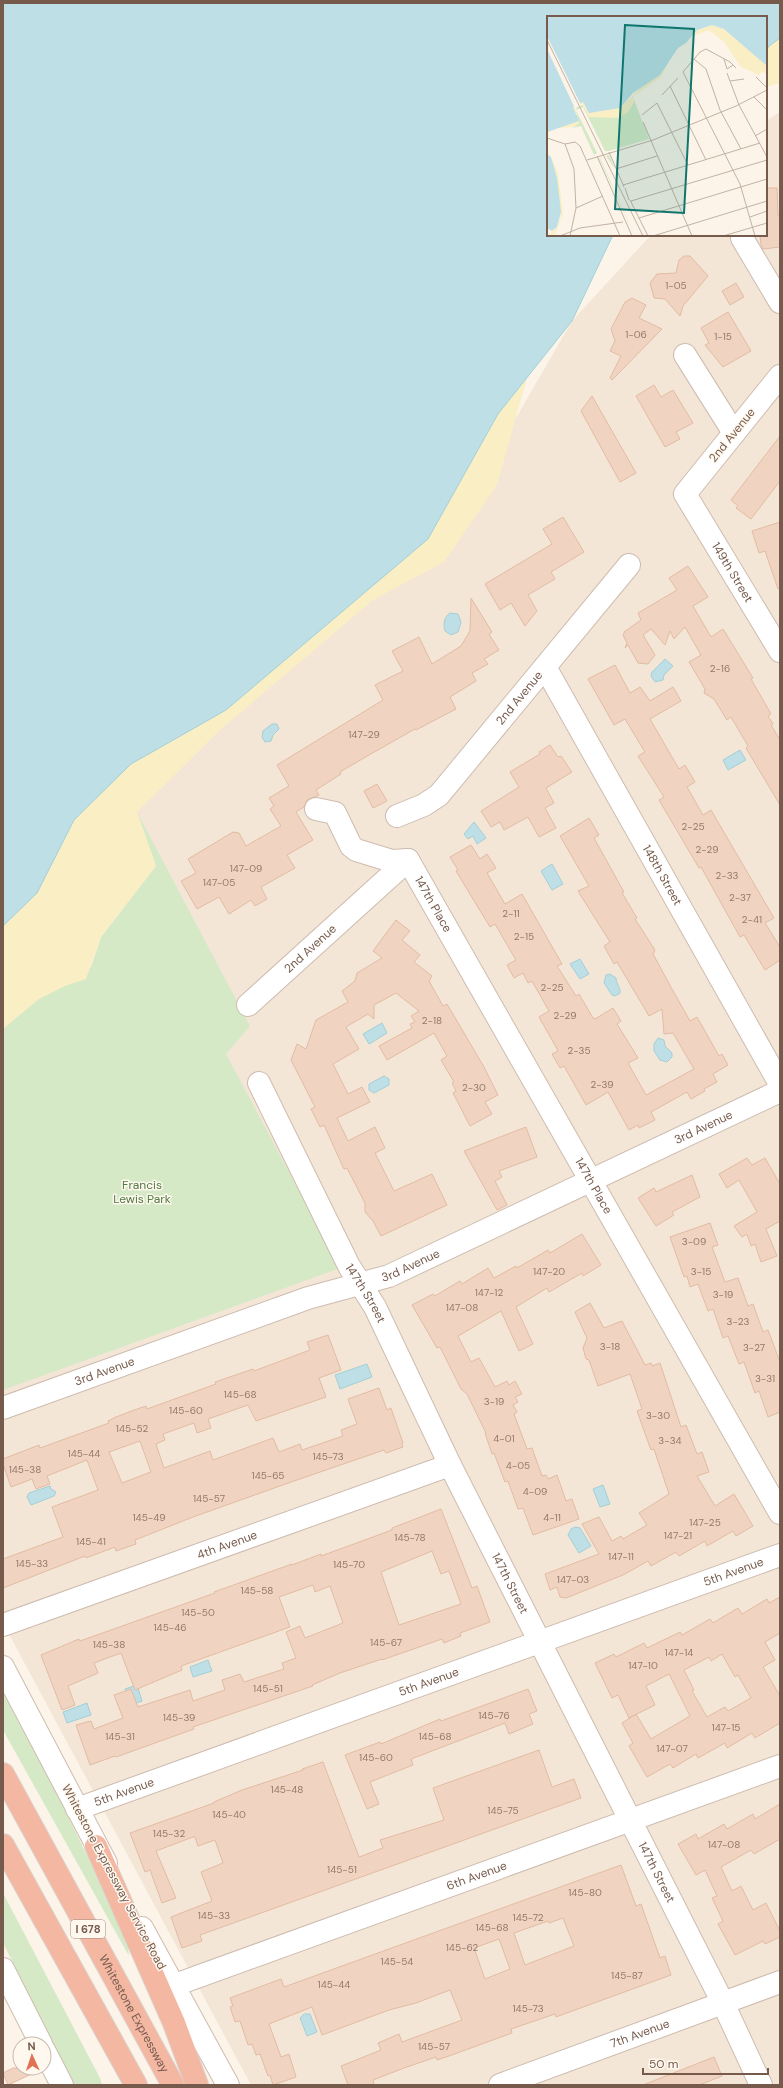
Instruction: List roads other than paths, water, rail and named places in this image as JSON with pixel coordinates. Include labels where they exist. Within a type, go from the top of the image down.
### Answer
[{"type":"highway","name":"Whitestone Expressway","points":[[3,1774],[173,2085]]},
{"type":"highway","name":"I 678","points":[[3,1845],[136,2085]]},
{"type":"highway","points":[[96,1846],[174,2023],[197,2085]]},
{"type":"street","points":[[742,238],[780,302]]},
{"type":"street","points":[[685,354],[734,433]]},
{"type":"street","name":"2nd Avenue","points":[[685,494],[780,376]]},
{"type":"street","name":"149th Street","points":[[685,494],[780,651]]},
{"type":"street","name":"2nd Avenue","points":[[397,816],[424,806],[439,795],[629,565]]},
{"type":"street","name":"148th Street","points":[[545,667],[780,1084]]},
{"type":"street","points":[[316,809],[335,813],[351,846],[356,850],[392,861],[408,860]]},
{"type":"street","name":"2nd Avenue","points":[[248,1005],[408,860]]},
{"type":"street","name":"147th Place","points":[[408,860],[592,1180],[780,1513]]},
{"type":"street","name":"147th Street","points":[[259,1082],[350,1266],[375,1307],[450,1465],[723,2003],[761,2085]]},
{"type":"street","name":"3rd Avenue","points":[[3,1408],[308,1298],[388,1276],[780,1091]]},
{"type":"street","name":"4th Avenue","points":[[3,1625],[450,1465]]},
{"type":"street","name":"5th Avenue","points":[[76,1809],[780,1555]]},
{"type":"street","name":"Whitestone Expressway Service Road","points":[[3,1667],[76,1809],[172,1986],[228,2085]]},
{"type":"street","name":"6th Avenue","points":[[172,1986],[780,1766]]},
{"type":"street","points":[[3,1969],[37,2036]]},
{"type":"street","name":"7th Avenue","points":[[500,2085],[780,1982]]},
{"type":"street","points":[[52,2066],[62,2085]]},
{"type":"water","points":[[3,3],[780,3],[780,38],[767,49],[767,16],[547,16],[547,236],[613,236],[572,321],[498,414],[428,539],[226,710],[131,764],[74,820],[37,893],[3,926]]},
{"type":"water","points":[[450,613],[458,614],[461,622],[458,632],[451,635],[445,631],[444,626],[444,621]]},
{"type":"water","points":[[665,659],[673,666],[664,675],[663,680],[655,682],[651,676],[652,672]]},
{"type":"water","points":[[272,724],[277,724],[279,729],[273,735],[271,741],[265,742],[262,737],[263,731]]},
{"type":"water","points":[[740,750],[746,760],[728,770],[723,760]]},
{"type":"water","points":[[474,822],[486,838],[477,844],[473,836],[468,839],[464,834]]},
{"type":"water","points":[[552,864],[563,884],[552,890],[541,871]]},
{"type":"water","points":[[580,959],[589,974],[580,979],[570,964]]},
{"type":"water","points":[[610,974],[616,978],[620,989],[620,993],[615,996],[612,995],[604,983],[606,975]]},
{"type":"water","points":[[382,1023],[387,1033],[369,1044],[363,1034]]},
{"type":"water","points":[[658,1038],[664,1040],[665,1046],[672,1053],[672,1057],[667,1062],[660,1060],[654,1051],[654,1044]]},
{"type":"water","points":[[384,1076],[389,1079],[389,1085],[374,1093],[369,1090],[369,1084]]},
{"type":"water","points":[[367,1364],[372,1377],[340,1389],[335,1375]]},
{"type":"water","points":[[603,1485],[610,1504],[600,1507],[593,1489]]},
{"type":"water","points":[[50,1486],[51,1489],[56,1492],[54,1496],[31,1505],[27,1497],[29,1493]]},
{"type":"water","points":[[575,1527],[580,1528],[591,1546],[579,1553],[568,1535],[571,1529]]},
{"type":"water","points":[[208,1660],[212,1671],[193,1677],[190,1667]]},
{"type":"water","points":[[137,1685],[142,1701],[131,1705],[125,1689]]},
{"type":"water","points":[[87,1703],[91,1715],[67,1723],[63,1712]]},
{"type":"water","points":[[304,2014],[310,2014],[317,2032],[307,2036],[300,2018]]},
{"type":"park label","name":"Francis Lewis Park","points":[[142,1192]]}]
